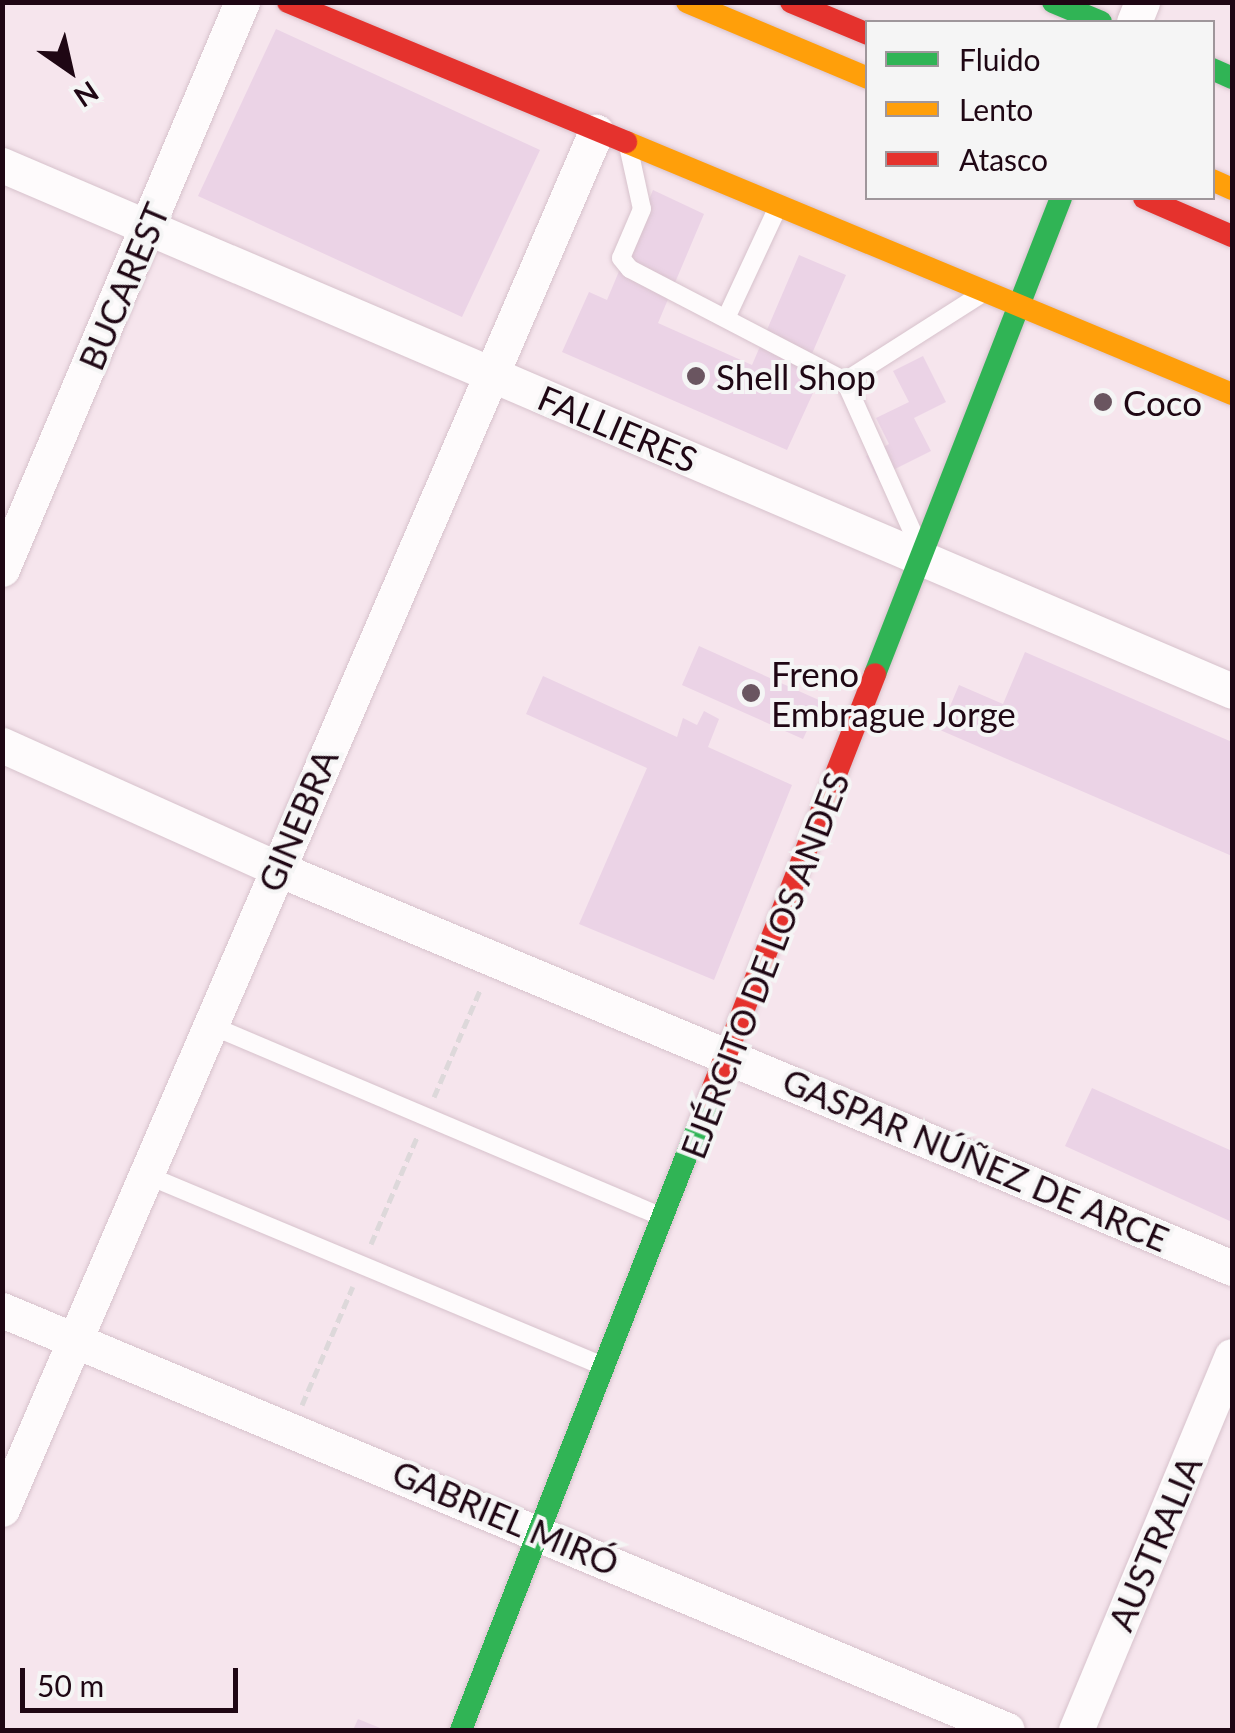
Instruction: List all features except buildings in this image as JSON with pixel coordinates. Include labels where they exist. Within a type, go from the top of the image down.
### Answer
[{"type":"main road","points":[[288,2],[980,295],[1232,394]]},
{"type":"main road","points":[[687,2],[865,77]]},
{"type":"main road","points":[[791,2],[865,33]]},
{"type":"main road","points":[[1053,2],[1097,20]]},
{"type":"main road","name":"EJÉRCITO DE LOS ANDES","points":[[460,1730],[608,1368],[727,1054],[924,559],[1014,309],[1059,200]]},
{"type":"main road","points":[[1149,200],[1232,236]]},
{"type":"street","name":"BUCAREST","points":[[2,568],[242,2]]},
{"type":"street","name":"GINEBRA","points":[[2,1509],[78,1340],[144,1174],[490,374],[612,138]]},
{"type":"street","name":"FALLIERES","points":[[2,165],[1232,691]]},
{"type":"street","name":"GASPAR NÚÑEZ DE ARCE","points":[[2,745],[276,868],[1232,1268]]},
{"type":"street","name":"GABRIEL MIRÓ","points":[[2,1310],[541,1532],[1007,1730]]},
{"type":"street","name":"AUSTRALIA","points":[[1076,1730],[1232,1356]]},
{"type":"lane","points":[[612,138],[642,209],[622,258],[630,269],[728,314],[845,381],[924,559]]},
{"type":"lane","points":[[728,314],[777,208]]},
{"type":"lane","points":[[845,381],[980,295]]},
{"type":"lane","points":[[210,1025],[666,1218]]},
{"type":"lane","points":[[144,1174],[608,1368]]},
{"type":"path","points":[[305,1396],[486,975]]},
{"type":"traffic: fast","points":[[1053,2],[1096,20]]},
{"type":"traffic: fast","points":[[1215,70],[1232,78]]},
{"type":"traffic: fast","points":[[875,674],[1060,200]]},
{"type":"traffic: fast","points":[[461,1730],[709,1098]]},
{"type":"traffic: slow","points":[[687,2],[865,77]]},
{"type":"traffic: slow","points":[[626,142],[1232,394]]},
{"type":"traffic: slow","points":[[1215,181],[1232,189]]},
{"type":"traffic: jam","points":[[288,2],[626,142]]},
{"type":"traffic: jam","points":[[791,2],[865,33]]},
{"type":"traffic: jam","points":[[1149,200],[1232,236]]},
{"type":"traffic: jam","points":[[709,1098],[875,674]]},
{"type":"place","name":"Shell Shop","points":[[696,376]]},
{"type":"place","name":"Coco","points":[[1103,402]]},
{"type":"place","name":"Freno Embrague Jorge","points":[[751,693]]}]
